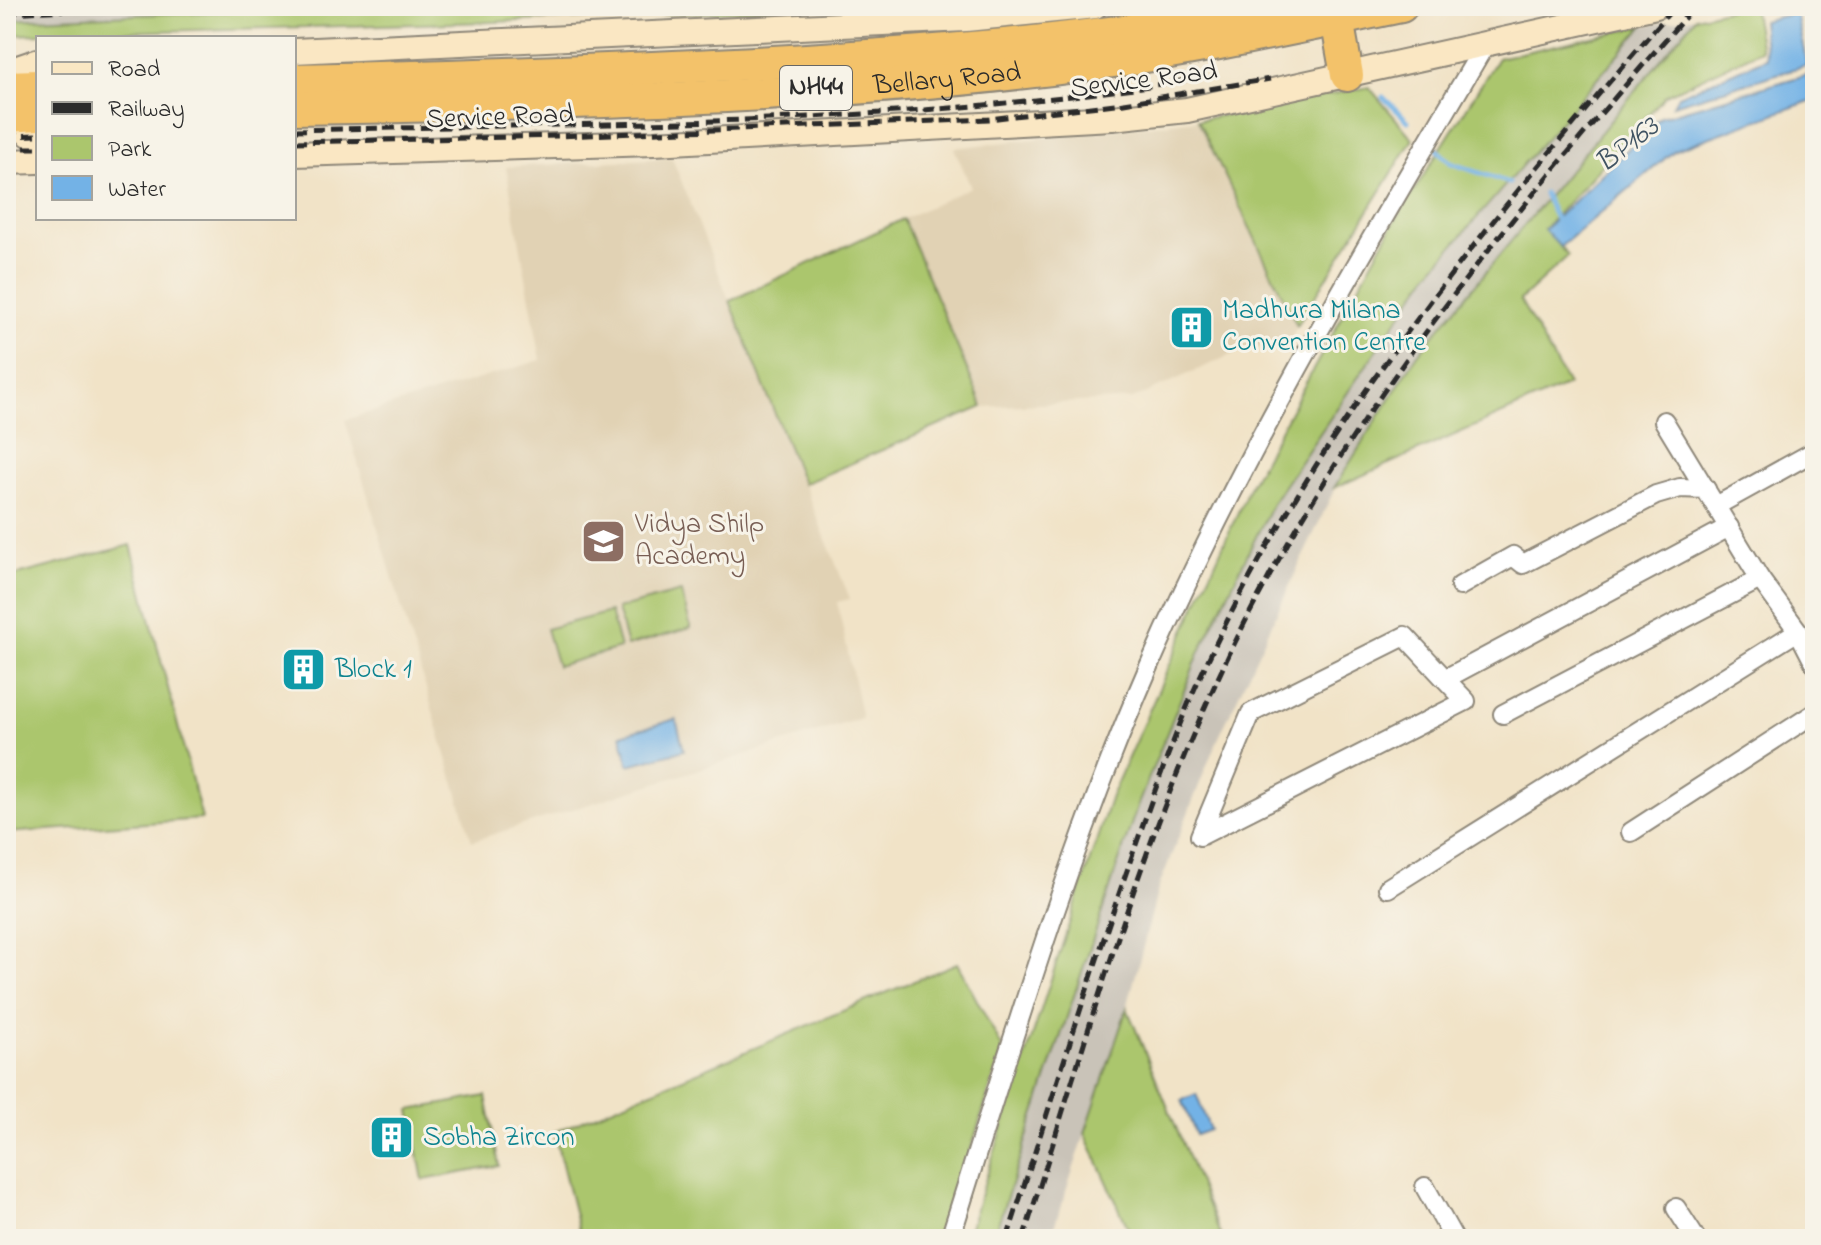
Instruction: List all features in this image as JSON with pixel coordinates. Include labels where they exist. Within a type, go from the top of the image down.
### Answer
[{"type":"highway","name":"Bellary Road","points":[[296,80],[615,70],[982,49],[1083,39],[1273,6]]},
{"type":"highway","name":"Bellary Road","points":[[296,108],[755,92],[988,76],[1187,49],[1401,6]]},
{"type":"highway","points":[[1335,20],[1347,75]]},
{"type":"highway","points":[[6,87],[36,86]]},
{"type":"highway","points":[[6,117],[36,114]]},
{"type":"main road","points":[[296,51],[936,21],[1095,6]]},
{"type":"main road","name":"Service Road","points":[[296,154],[608,145],[1112,118],[1187,110],[1656,6]]},
{"type":"main road","points":[[6,63],[36,61]]},
{"type":"main road","points":[[6,72],[36,62]]},
{"type":"main road","points":[[6,117],[36,139]]},
{"type":"main road","points":[[6,162],[36,161]]},
{"type":"street","points":[[950,1239],[1059,895],[1147,671],[1208,539],[1272,420],[1486,43]]},
{"type":"street","points":[[1664,421],[1760,579],[1798,631],[1815,664]]},
{"type":"street","points":[[1716,506],[1815,451]]},
{"type":"street","points":[[1460,586],[1513,556],[1523,564],[1656,495],[1680,488],[1706,489]]},
{"type":"street","points":[[1445,679],[1729,527]]},
{"type":"street","points":[[1503,714],[1760,579]]},
{"type":"street","points":[[1388,888],[1798,631]]},
{"type":"street","points":[[1405,636],[1445,679],[1466,701],[1200,836],[1251,713],[1405,636]]},
{"type":"street","points":[[1631,832],[1815,713]]},
{"type":"street","points":[[1425,1187],[1454,1239]]},
{"type":"street","points":[[1676,1208],[1696,1239]]},
{"type":"shaded area","points":[[6,6],[368,6],[6,21]]},
{"type":"shaded area","points":[[1696,17],[1418,354],[1335,488],[1213,750],[1158,889],[1127,1008],[1050,1239],[993,1239],[1137,807],[1200,651],[1273,502],[1430,272],[1643,26]]},
{"type":"shaded area","name":"Madhura Milana Convention Centre","points":[[1198,120],[1297,326],[1289,345],[1246,348],[1133,399],[983,407],[903,219],[971,187],[954,148]]},
{"type":"shaded area","name":"Vidya Shilp Academy","points":[[672,158],[850,599],[837,602],[862,718],[472,841],[345,420],[541,360],[506,167]]},
{"type":"green space","points":[[368,6],[865,6],[494,22],[6,35],[6,20]]},
{"type":"green space","points":[[1753,6],[1761,50],[1666,95],[1544,229],[1568,256],[1520,300],[1568,385],[1334,488],[1418,354],[1696,17]]},
{"type":"green space","points":[[1643,26],[1430,272],[1273,502],[1200,651],[1137,807],[993,1239],[966,1239],[1111,796],[1251,483],[1394,222],[1498,58]]},
{"type":"green space","points":[[1369,87],[1413,139],[1297,326],[1198,120]]},
{"type":"green space","points":[[903,219],[983,407],[803,484],[730,301]]},
{"type":"green space","points":[[131,545],[202,819],[6,833],[6,578]]},
{"type":"green space","points":[[681,592],[691,628],[627,646],[617,609]]},
{"type":"green space","points":[[610,612],[620,648],[557,666],[546,629]]},
{"type":"green space","points":[[957,963],[1003,1049],[942,1239],[581,1239],[554,1132]]},
{"type":"green space","points":[[1127,1008],[1222,1239],[1133,1239],[1085,1133]]},
{"type":"green space","points":[[486,1096],[499,1166],[423,1180],[410,1110]]},
{"type":"water","points":[[1796,13],[1807,65],[1673,105],[1678,96],[1766,58],[1762,21]]},
{"type":"water","points":[[1809,74],[1815,99],[1675,150],[1560,247],[1544,230],[1661,117]]},
{"type":"water","points":[[676,719],[684,750],[629,765],[621,735]]},
{"type":"water","points":[[1196,1094],[1210,1130],[1196,1135],[1182,1100]]},
{"type":"waterway","points":[[1383,97],[1408,121]]},
{"type":"waterway","points":[[1432,145],[1451,163],[1509,183]]},
{"type":"waterway","name":"BP163","points":[[1544,194],[1558,223]]},
{"type":"railway","points":[[6,13],[157,6]]},
{"type":"railway","points":[[1007,1239],[1163,768],[1199,679],[1246,585],[1353,409],[1413,325],[1540,164],[1675,6]]},
{"type":"railway","points":[[1023,1239],[1102,986],[1160,818],[1192,736],[1269,577],[1314,498],[1413,350],[1520,210],[1695,6]]},
{"type":"railway","points":[[296,142],[560,136],[989,119],[1124,103],[1270,79]]},
{"type":"railway","points":[[296,130],[854,115],[966,107],[1188,80]]},
{"type":"railway","points":[[6,136],[36,135]]},
{"type":"railway","points":[[6,148],[36,148]]},
{"type":"place","name":"Madhura Milana Convention Centre","points":[[1191,327]]},
{"type":"place","name":"Vidya Shilp Academy","points":[[604,541]]},
{"type":"place","name":"Block 1","points":[[304,670]]},
{"type":"place","name":"Sobha Zircon","points":[[392,1138]]}]
